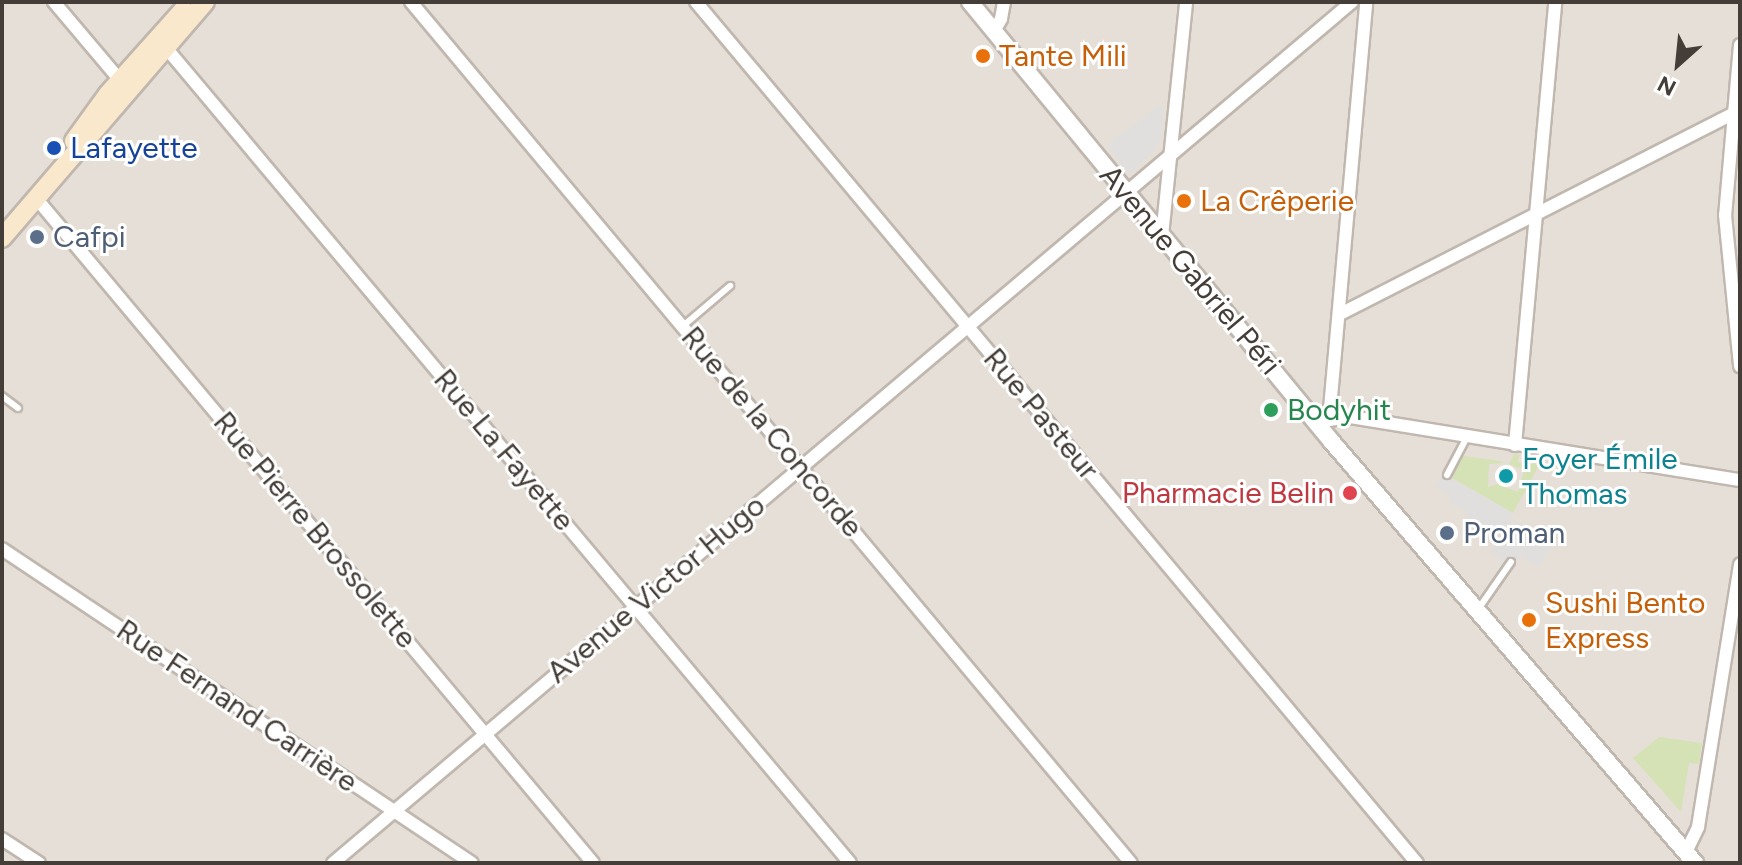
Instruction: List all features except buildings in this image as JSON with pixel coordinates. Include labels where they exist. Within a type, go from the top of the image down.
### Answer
[{"type":"main road","points":[[162,43],[190,2]]},
{"type":"main road","points":[[2,238],[125,86],[162,43],[205,2]]},
{"type":"main road","points":[[2,222],[125,86]]},
{"type":"street","points":[[54,2],[125,86]]},
{"type":"street","name":"Rue de la Concorde","points":[[411,2],[1131,863]]},
{"type":"street","name":"Rue Pasteur","points":[[696,2],[1417,863]]},
{"type":"street","name":"Avenue Gabriel Péri","points":[[970,2],[1162,236],[1325,424],[1476,611],[1690,858]]},
{"type":"street","points":[[994,31],[1001,19],[1004,2]]},
{"type":"street","points":[[1162,236],[1186,2]]},
{"type":"street","name":"Avenue Victor Hugo","points":[[333,863],[1352,2]]},
{"type":"street","points":[[1366,2],[1340,314],[1325,424],[1350,417],[1740,480]]},
{"type":"street","points":[[1515,445],[1555,2]]},
{"type":"street","name":"Rue La Fayette","points":[[162,43],[850,863]]},
{"type":"street","points":[[1740,45],[1725,229],[1740,366]]},
{"type":"street","points":[[1340,314],[1737,111]]},
{"type":"street","name":"Rue Pierre Brossolette","points":[[36,198],[593,863]]},
{"type":"street","name":"Rue Fernand Carrière","points":[[2,549],[472,863]]},
{"type":"street","points":[[1690,858],[1698,827],[1740,564]]},
{"type":"street","points":[[2,839],[39,863]]},
{"type":"lane","points":[[683,326],[730,286]]},
{"type":"lane","points":[[2,396],[18,408]]},
{"type":"lane","points":[[1447,475],[1467,437]]},
{"type":"lane","points":[[1476,611],[1487,601],[1511,562]]},
{"type":"shaded area","points":[[2,2],[1740,2],[1740,863],[2,863]]},
{"type":"shaded area","points":[[1163,103],[1161,143],[1130,175],[1108,148],[1113,140]]},
{"type":"shaded area","points":[[1443,473],[1513,513],[1511,519],[1556,540],[1538,567],[1521,556],[1507,576],[1497,571],[1503,560],[1490,553],[1495,543],[1486,538],[1489,532],[1464,518],[1467,512],[1449,502],[1452,496],[1435,487]]},
{"type":"green space","points":[[1514,454],[1520,455],[1517,462],[1533,464],[1538,457],[1543,458],[1513,513],[1450,477],[1463,456],[1500,461],[1504,463],[1489,464],[1488,487],[1497,484],[1518,492],[1524,470],[1509,464]]},
{"type":"green space","points":[[1659,737],[1702,743],[1699,764],[1689,763],[1681,812],[1633,758]]},
{"type":"place","name":"Tante Mili","points":[[983,56]]},
{"type":"place","name":"Lafayette","points":[[54,148]]},
{"type":"place","name":"La Crêperie","points":[[1184,201]]},
{"type":"place","name":"Cafpi","points":[[37,237]]},
{"type":"place","name":"Bodyhit","points":[[1271,410]]},
{"type":"place","name":"Foyer Émile Thomas","points":[[1506,476]]},
{"type":"place","name":"Pharmacie Belin","points":[[1350,493]]},
{"type":"place","name":"Proman","points":[[1447,533]]},
{"type":"place","name":"Sushi Bento Express","points":[[1529,620]]}]
